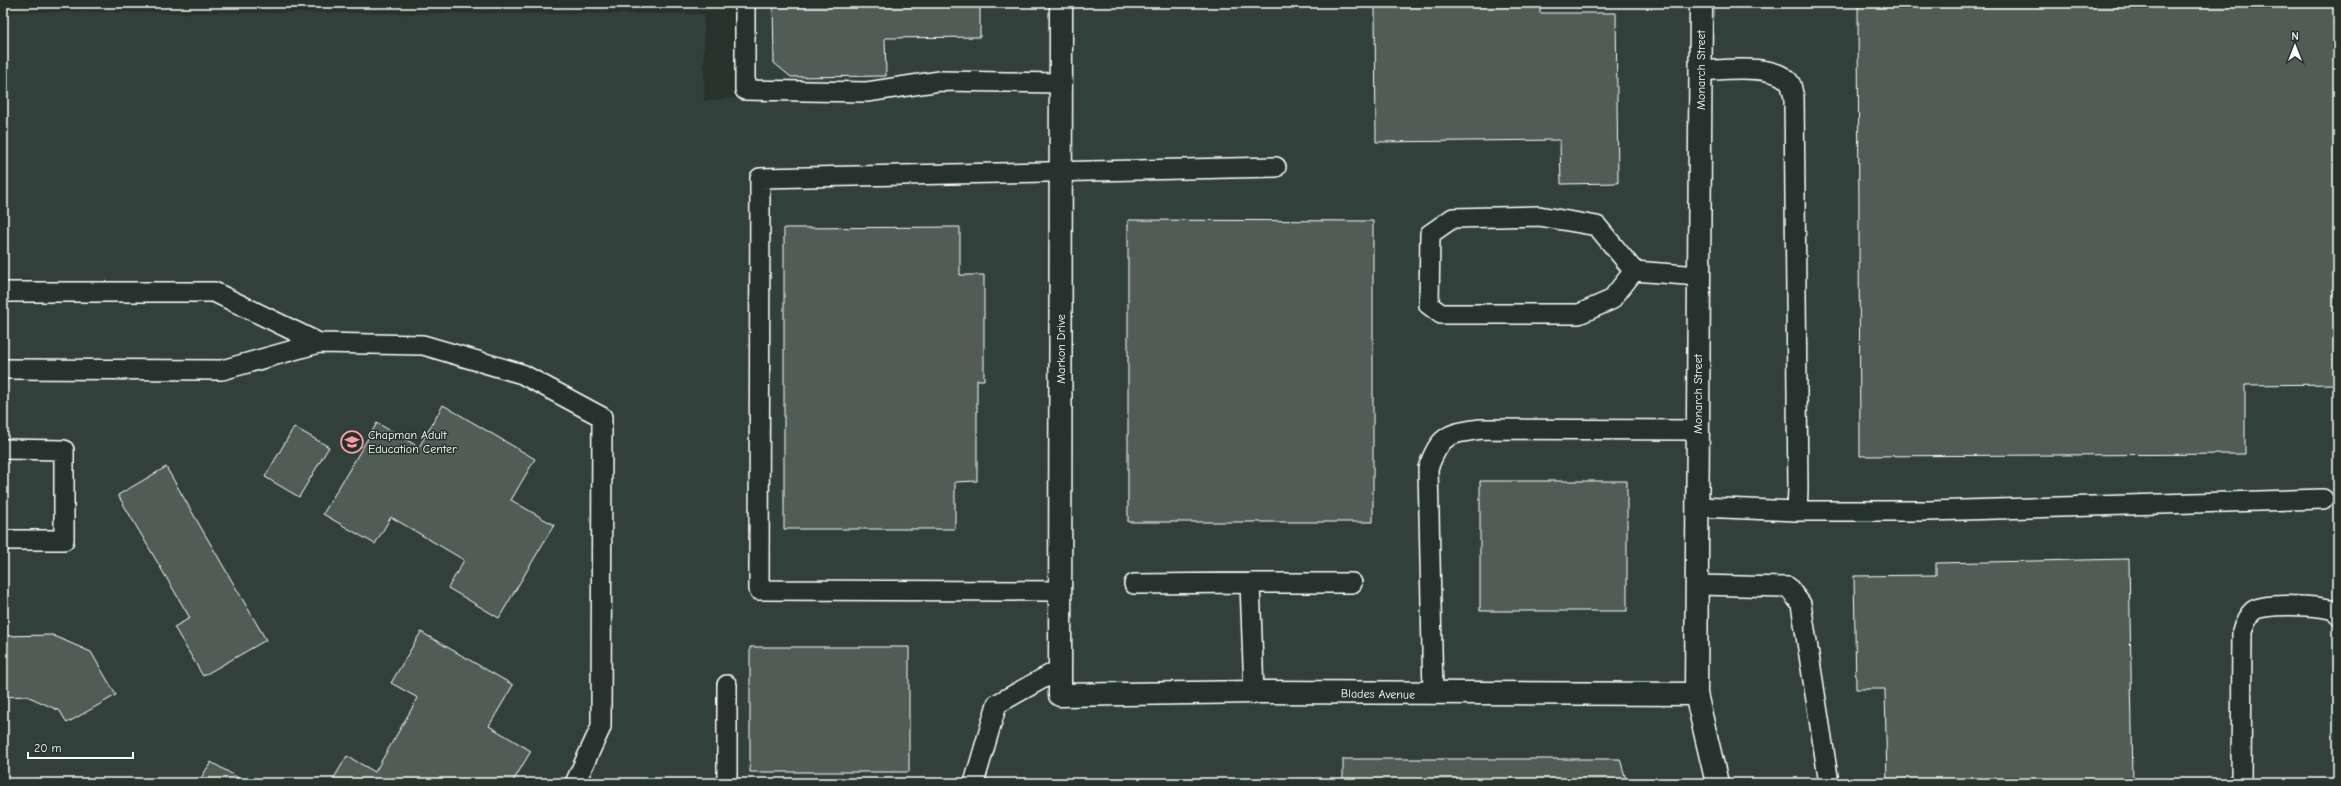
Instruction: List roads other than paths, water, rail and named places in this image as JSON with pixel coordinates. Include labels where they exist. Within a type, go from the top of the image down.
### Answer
[{"type":"street","name":"Markon Drive","points":[[1060,695],[1061,3]]},
{"type":"street","name":"Monarch Street","points":[[1701,3],[1696,694],[1718,783]]},
{"type":"street","name":"Blades Avenue","points":[[1060,695],[1254,692],[1696,694]]},
{"type":"lane","points":[[745,3],[745,90],[867,92],[940,81],[1061,84]]},
{"type":"lane","points":[[1701,71],[1752,69],[1777,73],[1790,84],[1794,97],[1797,511]]},
{"type":"lane","points":[[1060,591],[759,590],[760,178],[1276,167]]},
{"type":"lane","points":[[1634,271],[1611,300],[1580,314],[1441,314],[1429,305],[1430,234],[1453,218],[1539,216],[1597,226],[1634,271],[1699,276]]},
{"type":"lane","points":[[3,292],[214,292],[319,343]]},
{"type":"lane","points":[[3,369],[222,370],[319,343],[423,345],[522,374],[602,417],[601,727],[575,783]]},
{"type":"lane","points":[[1433,694],[1428,468],[1437,445],[1454,432],[1481,429],[1698,430]]},
{"type":"lane","points":[[3,449],[64,450],[64,540],[3,540]]},
{"type":"lane","points":[[1698,507],[1797,511],[1930,511],[2323,499]]},
{"type":"lane","points":[[1250,583],[1254,692]]},
{"type":"lane","points":[[1134,584],[1352,583]]},
{"type":"lane","points":[[1697,585],[1788,587],[1800,604],[1829,783]]},
{"type":"lane","points":[[2241,783],[2242,632],[2246,619],[2254,610],[2268,607],[2322,607],[2334,610],[2338,615]]},
{"type":"lane","points":[[974,783],[997,704],[1060,669]]},
{"type":"lane","points":[[727,685],[727,783]]},
{"type":"place","name":"Chapman Adult Education Center","points":[[352,442]]}]
